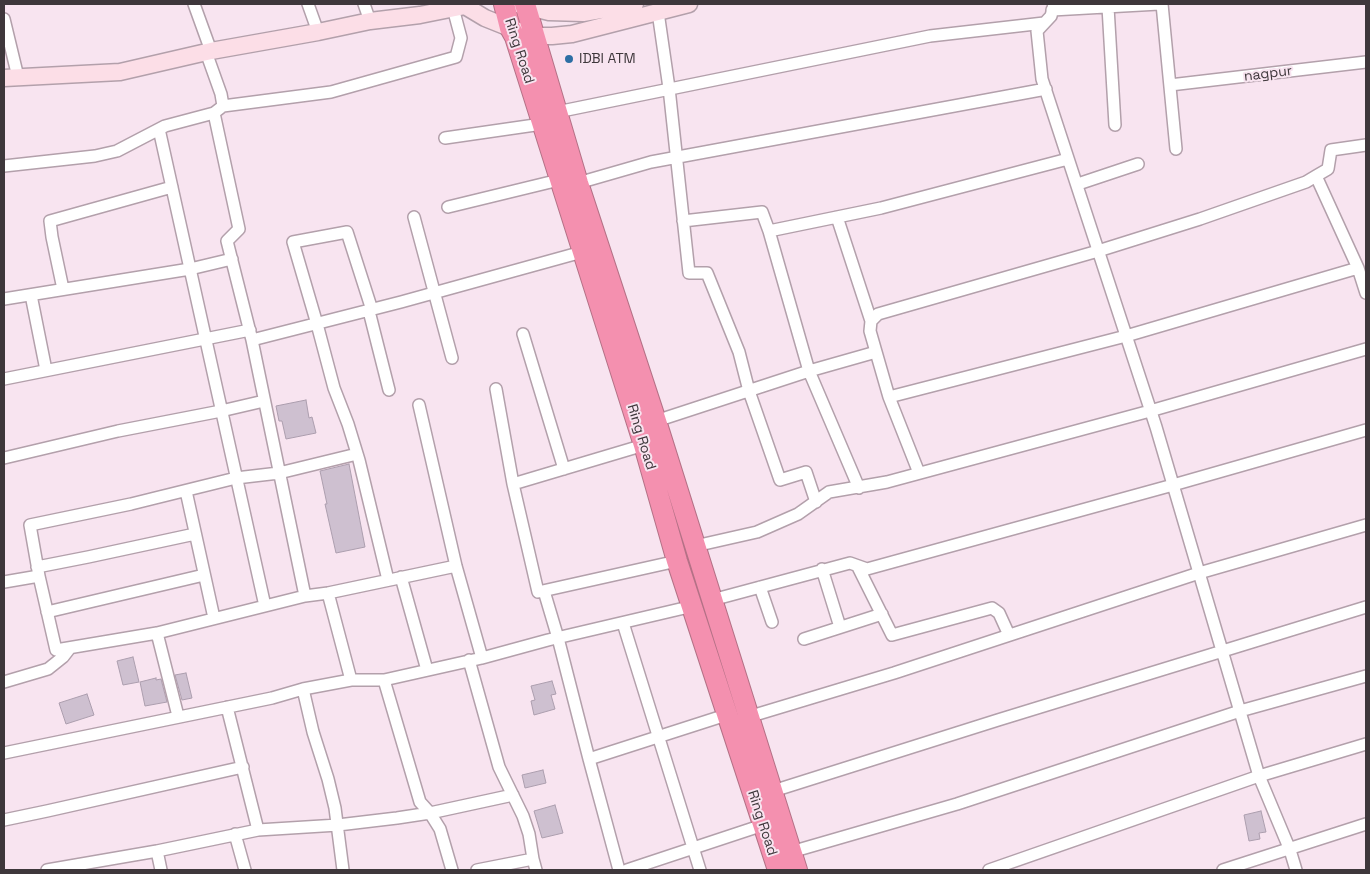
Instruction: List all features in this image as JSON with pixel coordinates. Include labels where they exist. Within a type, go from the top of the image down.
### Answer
[{"type":"highway","name":"Ring Road","points":[[504,4],[510,28],[550,118]]},
{"type":"highway","name":"Ring Road","points":[[523,5],[535,36],[550,118],[569,182],[656,421],[794,861]]},
{"type":"highway","name":"Ring Road","points":[[569,182],[582,252],[644,445],[677,561],[778,870]]},
{"type":"street","points":[[194,4],[221,94],[218,109],[239,229],[227,241],[251,335],[278,473],[305,596]]},
{"type":"street","points":[[308,4],[318,32]]},
{"type":"street","points":[[364,4],[370,21]]},
{"type":"street","points":[[523,5],[549,12],[635,4]]},
{"type":"street","points":[[4,19],[11,78],[120,72],[208,51],[318,32],[418,9],[462,6],[485,18],[535,36],[572,34],[689,4]]},
{"type":"street","points":[[1176,149],[1160,4],[1108,7],[1053,7],[1051,16],[1037,31],[1042,79],[1078,184],[1150,410],[1259,776],[1290,850],[1296,870]]},
{"type":"street","points":[[4,166],[87,157],[117,151],[165,126],[218,109],[331,92],[456,57],[461,38],[462,6]]},
{"type":"street","points":[[1108,7],[1115,125]]},
{"type":"street","points":[[658,12],[677,158],[689,273],[707,273],[739,352],[749,390],[780,480],[806,472],[816,502]]},
{"type":"street","points":[[446,138],[550,118],[668,88],[930,36],[1044,23]]},
{"type":"street","name":"nagpur","points":[[1170,85],[1366,62]]},
{"type":"street","points":[[448,207],[569,182],[651,162],[1046,89]]},
{"type":"street","points":[[159,130],[265,606]]},
{"type":"street","points":[[871,321],[878,314],[1098,251],[1200,219],[1306,182],[1328,169],[1331,150],[1366,145]]},
{"type":"street","points":[[769,231],[881,208],[1068,159]]},
{"type":"street","points":[[1078,184],[1138,164]]},
{"type":"street","points":[[1316,176],[1358,268],[1366,293]]},
{"type":"street","points":[[63,289],[50,221],[172,187]]},
{"type":"street","points":[[683,221],[762,212],[810,371],[859,488]]},
{"type":"street","points":[[414,217],[452,358]]},
{"type":"street","points":[[837,218],[871,321],[870,330],[889,398],[919,473]]},
{"type":"street","points":[[388,580],[358,454],[334,388],[318,324],[293,242],[347,232],[370,310],[389,390]]},
{"type":"street","points":[[4,379],[206,340],[318,324],[582,252]]},
{"type":"street","points":[[4,299],[190,269],[232,259]]},
{"type":"street","points":[[889,398],[1126,336],[1358,268]]},
{"type":"street","points":[[31,294],[46,370]]},
{"type":"street","points":[[523,334],[564,469]]},
{"type":"street","points":[[695,546],[757,532],[798,514],[830,492],[886,482],[1366,349]]},
{"type":"street","points":[[656,421],[749,390],[876,352]]},
{"type":"street","points":[[496,390],[513,484],[538,592],[677,561]]},
{"type":"street","points":[[4,458],[118,431],[264,401]]},
{"type":"street","points":[[419,405],[456,566],[482,658]]},
{"type":"street","points":[[712,600],[850,562],[858,567],[867,569],[1366,430]]},
{"type":"street","points":[[513,484],[644,445]]},
{"type":"street","points":[[358,454],[278,473],[236,478],[186,491],[30,525],[38,571],[56,650],[157,633],[305,596],[328,593],[456,566]]},
{"type":"street","points":[[186,491],[214,618]]},
{"type":"street","points":[[748,717],[894,673],[1199,573],[1366,525]]},
{"type":"street","points":[[4,582],[88,557],[195,534]]},
{"type":"street","points":[[858,567],[892,635],[992,608],[999,613],[1009,635]]},
{"type":"street","points":[[822,569],[840,627]]},
{"type":"street","points":[[47,612],[204,576]]},
{"type":"street","points":[[401,578],[427,670]]},
{"type":"street","points":[[760,587],[772,622]]},
{"type":"street","points":[[544,591],[619,870]]},
{"type":"street","points":[[328,593],[351,680]]},
{"type":"street","points":[[4,753],[272,698],[303,689],[351,680],[384,680],[693,606]]},
{"type":"street","points":[[773,791],[1366,607]]},
{"type":"street","points":[[804,639],[882,614]]},
{"type":"street","points":[[623,622],[700,870]]},
{"type":"street","points":[[157,633],[178,716]]},
{"type":"street","points":[[4,682],[48,669],[63,657],[70,648]]},
{"type":"street","points":[[469,660],[499,767],[530,834],[535,865],[477,870]]},
{"type":"street","points":[[794,861],[957,804],[1240,711],[1366,676]]},
{"type":"street","points":[[384,680],[420,802],[440,829],[452,870]]},
{"type":"street","points":[[303,689],[313,732],[328,778],[338,825],[343,870]]},
{"type":"street","points":[[227,707],[258,830]]},
{"type":"street","points":[[589,759],[726,715]]},
{"type":"street","points":[[989,870],[1259,776],[1366,744]]},
{"type":"street","points":[[4,820],[47,812],[242,767]]},
{"type":"street","points":[[47,870],[157,851],[258,830],[338,825],[430,813],[513,794]]},
{"type":"street","points":[[1223,870],[1366,824]]},
{"type":"street","points":[[627,870],[763,825]]},
{"type":"street","points":[[236,834],[245,870]]},
{"type":"street","points":[[157,851],[160,870]]},
{"type":"building","points":[[306,400],[309,418],[312,417],[316,433],[286,439],[276,406]]},
{"type":"building","points":[[349,464],[365,547],[336,553],[320,471]]},
{"type":"building","points":[[133,657],[139,682],[123,685],[117,661]]},
{"type":"building","points":[[186,673],[192,698],[182,700],[175,675]]},
{"type":"building","points":[[156,678],[156,680],[161,679],[167,702],[145,706],[140,682]]},
{"type":"building","points":[[552,681],[556,694],[551,695],[555,709],[534,715],[531,701],[535,700],[531,686]]},
{"type":"building","points":[[87,694],[94,715],[66,724],[59,703]]},
{"type":"building","points":[[543,770],[546,783],[525,788],[522,775]]},
{"type":"building","points":[[555,805],[563,833],[542,838],[534,811]]},
{"type":"building","points":[[1261,811],[1266,832],[1259,833],[1260,839],[1249,841],[1244,815]]},
{"type":"place","name":"IDBI ATM","points":[[569,59]]}]
